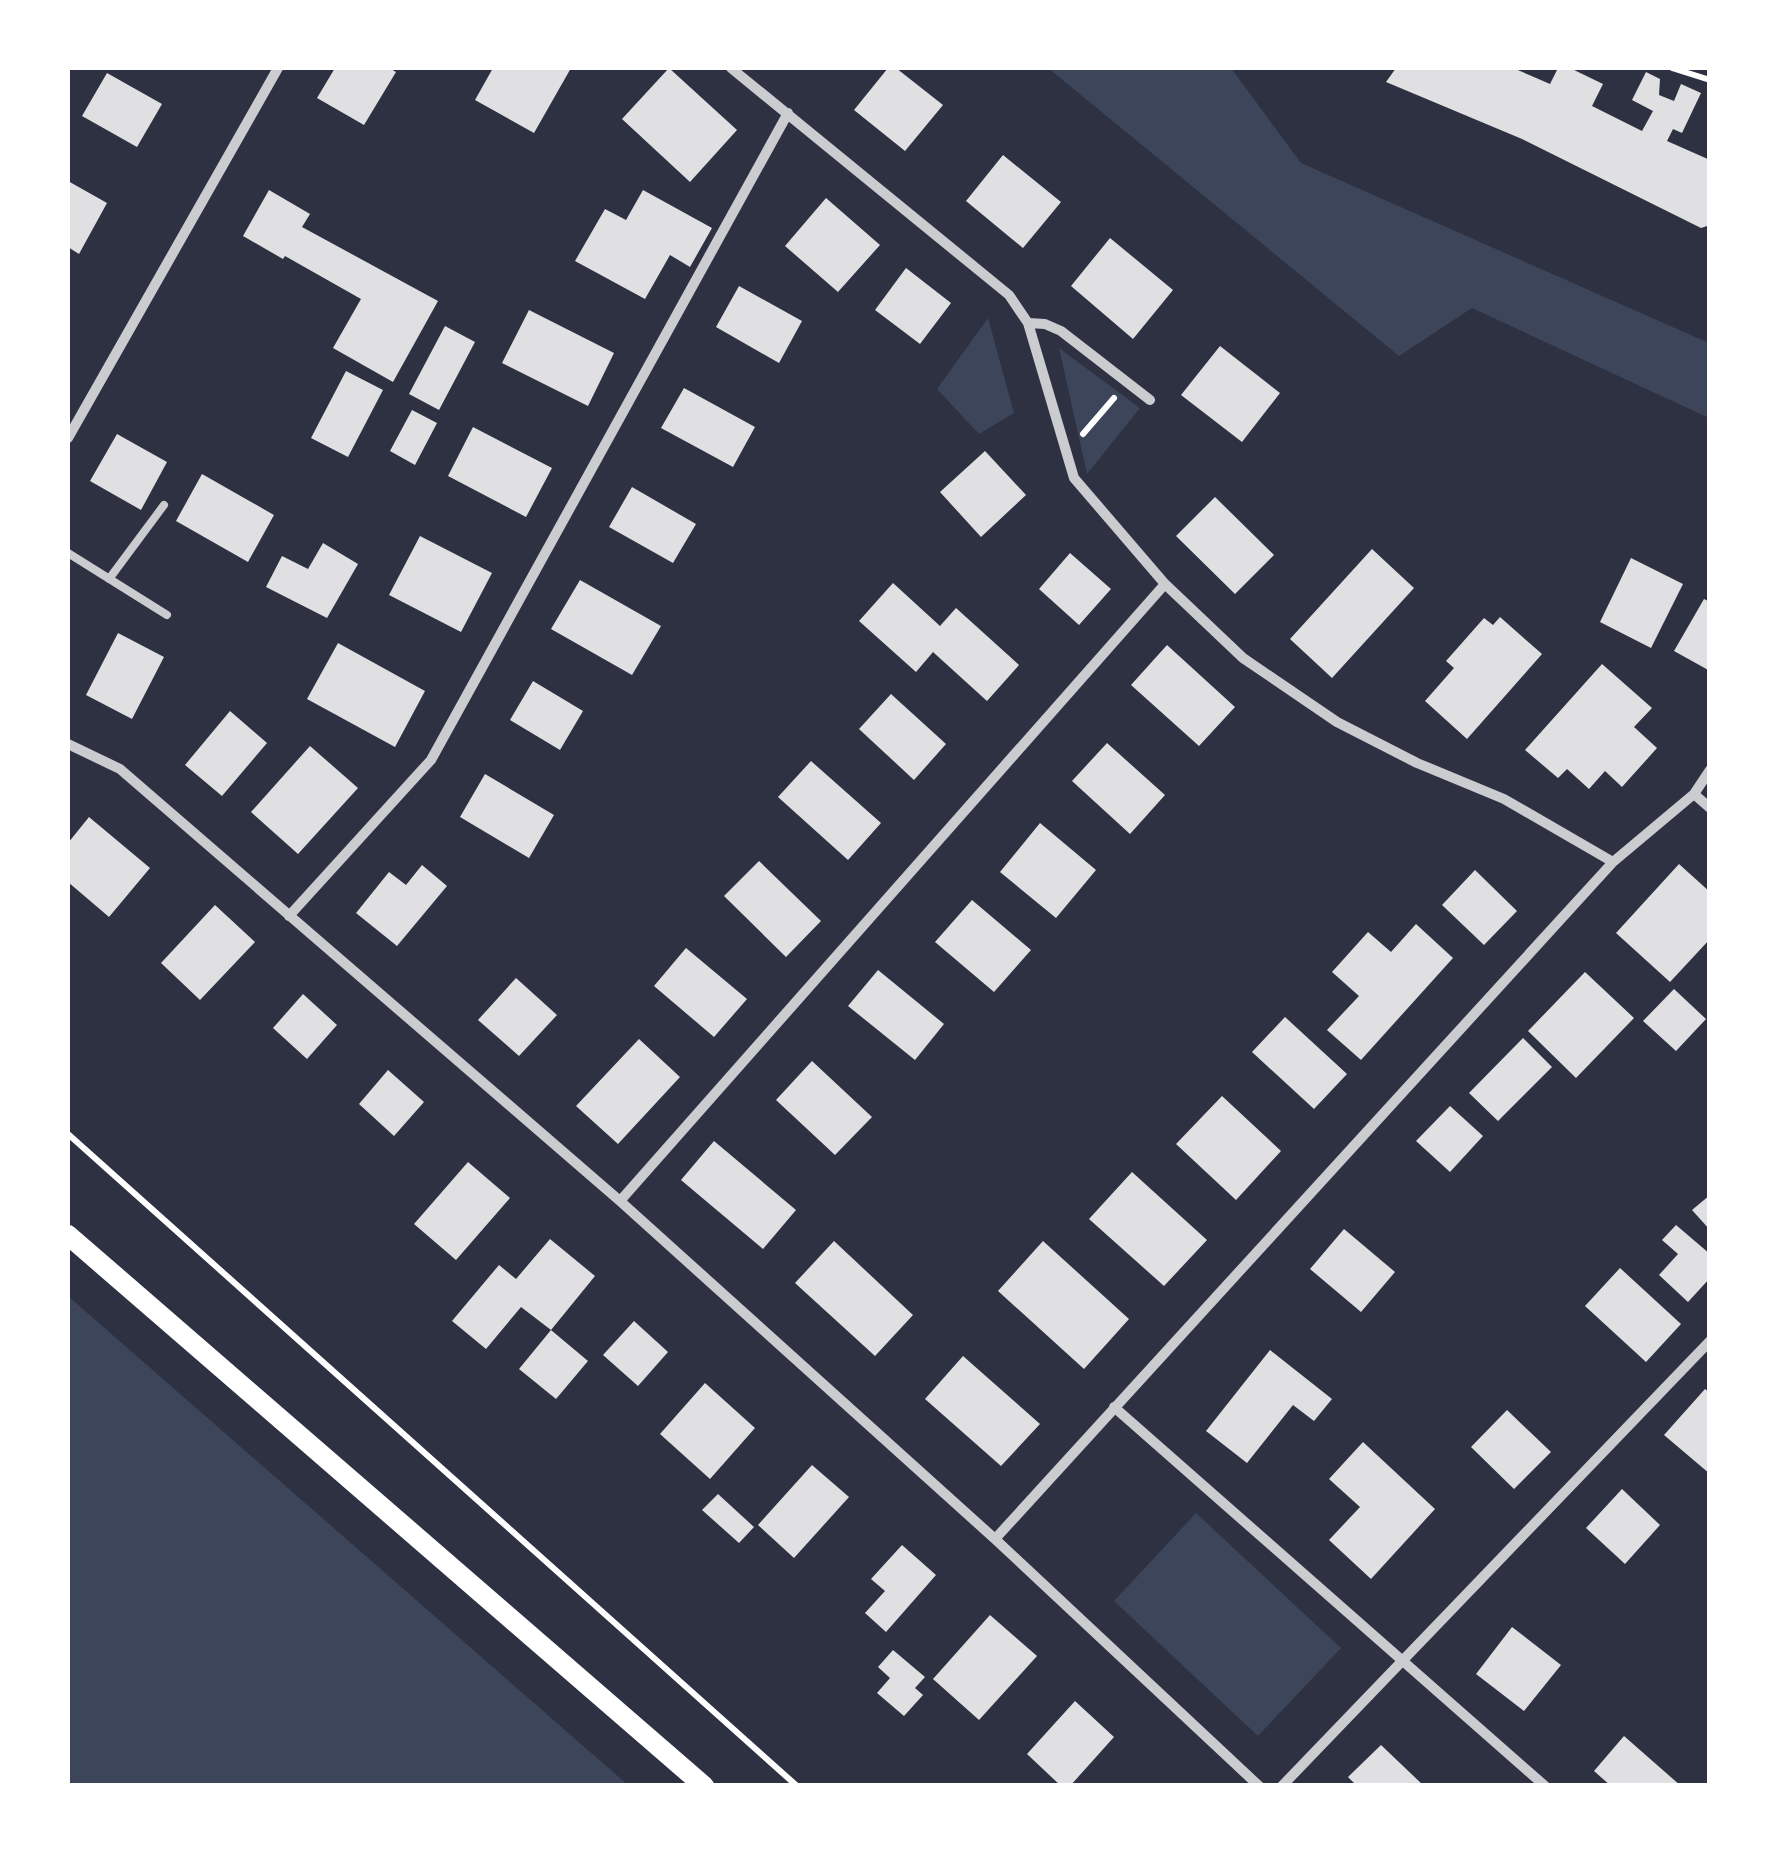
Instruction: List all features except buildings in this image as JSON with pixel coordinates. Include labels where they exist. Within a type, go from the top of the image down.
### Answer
[{"type":"main road","points":[[68,1235],[704,1786]]},
{"type":"street","points":[[68,438],[278,68]]},
{"type":"street","points":[[731,68],[1009,295],[1028,322],[1074,478],[1165,584],[1243,658],[1337,722],[1416,763],[1504,799],[1613,862]]},
{"type":"street","points":[[289,916],[431,760],[788,114]]},
{"type":"street","points":[[1028,322],[1061,331],[1150,400]]},
{"type":"street","points":[[620,1201],[1165,584]]},
{"type":"street","points":[[68,744],[120,768],[620,1201],[995,1539],[1259,1786]]},
{"type":"street","points":[[995,1539],[1613,862],[1694,794],[1710,770]]},
{"type":"street","points":[[1694,794],[1710,808]]},
{"type":"street","points":[[1282,1786],[1710,1341]]},
{"type":"street","points":[[1114,1407],[1545,1786]]},
{"type":"lane","points":[[109,579],[164,505]]},
{"type":"lane","points":[[68,553],[167,616]]},
{"type":"path","points":[[1672,68],[1710,80]]},
{"type":"path","points":[[1066,454],[1126,383]]},
{"type":"path","points":[[68,1134],[797,1786]]},
{"type":"shaded area","points":[[1048,68],[1231,68],[1301,163],[1709,343],[1709,418],[1472,308],[1399,356]]},
{"type":"shaded area","points":[[988,318],[1014,413],[979,434],[937,389]]},
{"type":"shaded area","points":[[1059,348],[1140,408],[1087,474]]},
{"type":"shaded area","points":[[68,1296],[628,1785],[68,1785]]},
{"type":"shaded area","points":[[1196,1513],[1341,1648],[1258,1736],[1114,1601]]}]
